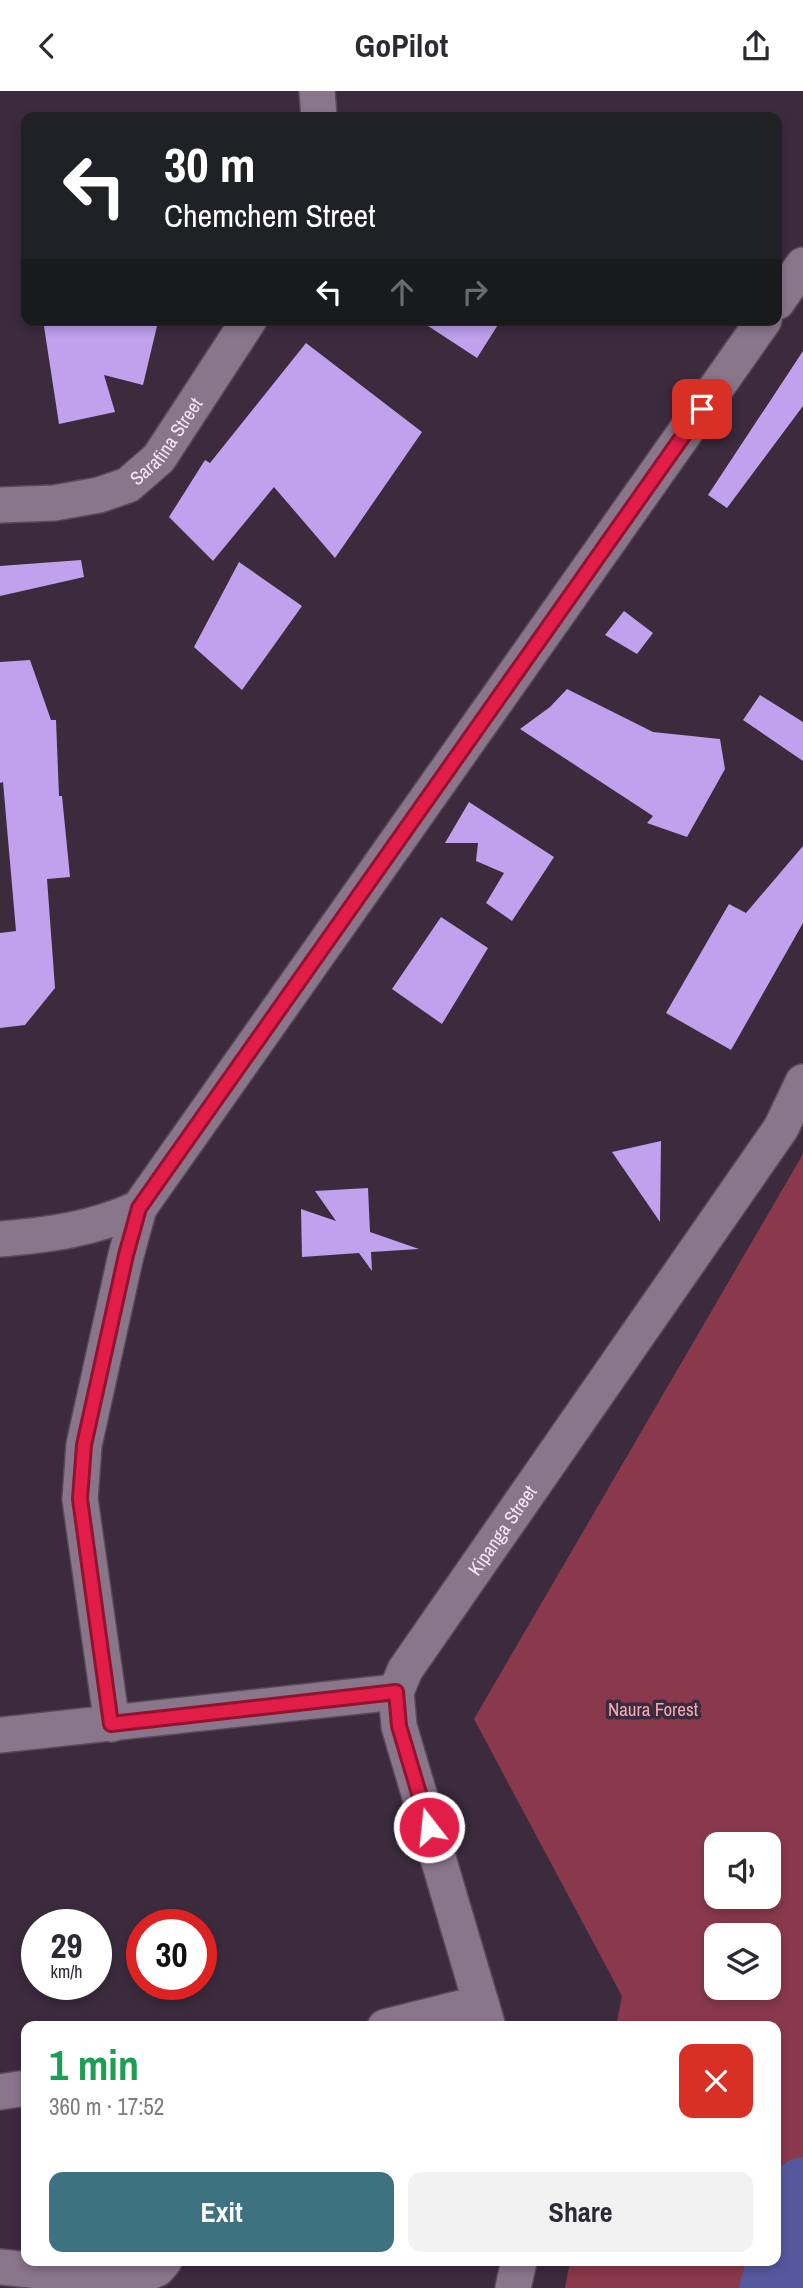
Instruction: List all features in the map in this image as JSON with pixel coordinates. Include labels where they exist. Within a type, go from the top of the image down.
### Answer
[{"type":"street","points":[[317,91],[319,112]]},
{"type":"street","points":[[782,295],[803,265]]},
{"type":"street","name":"Sarafina Street","points":[[0,506],[54,503],[99,495],[128,485],[159,457],[245,326]]},
{"type":"street","points":[[111,1724],[80,1499],[84,1445],[126,1255],[125,1215],[760,326]]},
{"type":"street","name":"Kipanga Street","points":[[396,1692],[405,1670],[781,1128],[803,1081]]},
{"type":"street","points":[[0,1239],[58,1234],[125,1215]]},
{"type":"street","points":[[0,1735],[396,1692],[399,1726],[484,2015],[434,2021]]},
{"type":"street","points":[[0,2092],[21,2089]]},
{"type":"street","points":[[0,2267],[129,2280],[160,2266]]},
{"type":"street","points":[[513,2288],[518,2266]]},
{"type":"green space","name":"Naura Forest","points":[[803,1154],[803,2288],[565,2288],[569,2266],[781,2266],[781,2021],[617,2021],[622,1996],[474,1719]]},
{"type":"building","points":[[44,326],[157,326],[143,385],[104,375],[115,412],[59,424]]},
{"type":"building","points":[[428,326],[497,326],[477,358]]},
{"type":"building","points":[[306,343],[422,432],[335,558],[274,487],[213,561],[169,517],[205,460],[210,463]]},
{"type":"building","points":[[803,351],[803,406],[727,508],[708,495]]},
{"type":"building","points":[[81,560],[84,577],[0,596],[0,566]]},
{"type":"building","points":[[239,562],[302,606],[242,690],[194,647]]},
{"type":"building","points":[[624,611],[653,633],[637,654],[605,635]]},
{"type":"building","points":[[30,660],[51,720],[56,720],[59,796],[62,796],[70,877],[47,879],[55,988],[25,1025],[0,1028],[0,933],[16,931],[3,782],[0,783],[0,662]]},
{"type":"building","points":[[567,689],[653,732],[720,739],[725,769],[687,837],[647,823],[653,816],[520,729],[550,707]]},
{"type":"building","points":[[760,695],[803,722],[803,761],[743,720]]},
{"type":"building","points":[[469,802],[554,857],[512,921],[486,903],[504,873],[476,861],[478,843],[445,843]]},
{"type":"building","points":[[803,846],[803,923],[731,1050],[666,1013],[729,904],[746,913]]},
{"type":"building","points":[[441,917],[488,948],[442,1024],[392,989]]},
{"type":"building","points":[[661,1141],[660,1222],[612,1152]]},
{"type":"building","points":[[368,1188],[370,1232],[419,1249],[371,1252],[372,1271],[359,1253],[302,1257],[301,1209],[336,1221],[315,1191]]},
{"type":"waterway","points":[[781,2260],[803,2190]]},
{"type":"waterway","points":[[772,2288],[779,2266]]},
{"type":"route","points":[[429,1827],[399,1726],[396,1692],[111,1724],[80,1499],[84,1445],[139,1208],[702,409]]}]
